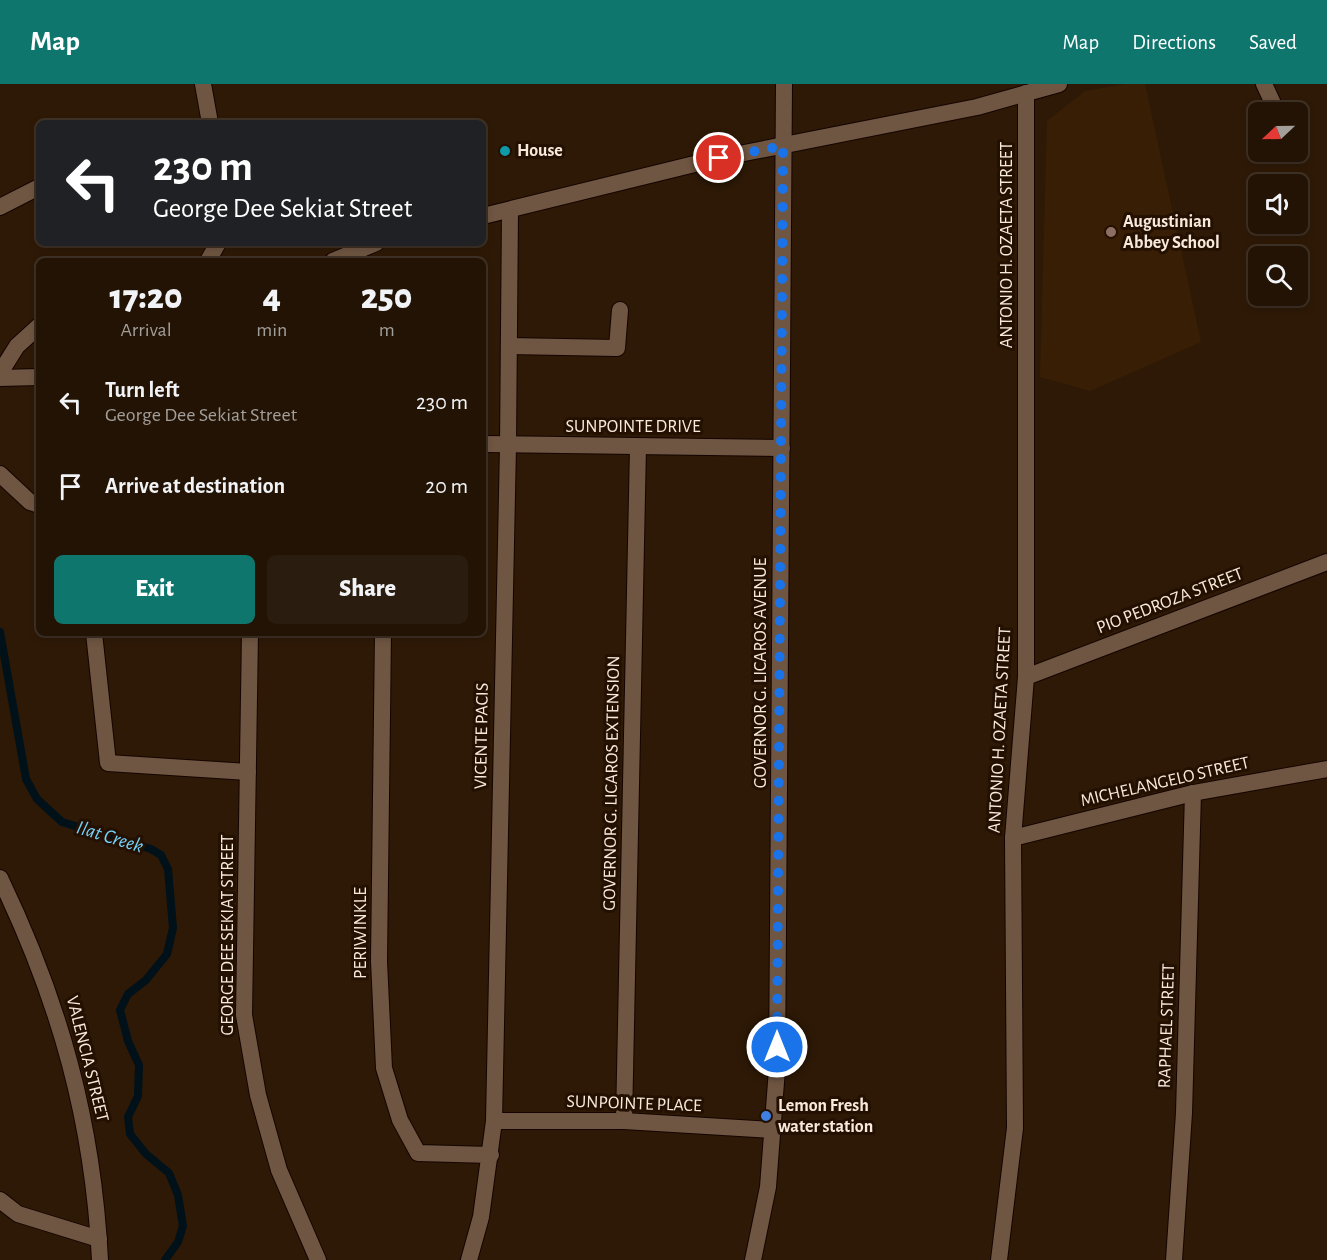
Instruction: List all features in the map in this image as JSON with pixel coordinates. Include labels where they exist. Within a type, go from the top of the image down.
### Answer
[{"type":"street","points":[[203,84],[209,120]]},
{"type":"street","name":"GOVERNOR G. LICAROS AVENUE","points":[[753,1260],[768,1187],[774,1130],[777,1047],[784,84]]},
{"type":"street","points":[[486,215],[719,158],[977,107],[1059,84]]},
{"type":"street","points":[[1264,84],[1273,102]]},
{"type":"street","name":"ANTONIO H. OZAETA STREET","points":[[999,1260],[1016,1128],[1013,838],[1026,676],[1026,93]]},
{"type":"street","points":[[0,207],[36,189]]},
{"type":"street","name":"VICENTE PACIS","points":[[469,1260],[481,1217],[494,1121],[508,446],[510,210]]},
{"type":"street","points":[[340,258],[369,246]]},
{"type":"street","points":[[509,346],[617,348],[620,310]]},
{"type":"street","points":[[0,373],[17,346],[36,329]]},
{"type":"street","points":[[0,378],[36,377]]},
{"type":"street","name":"SUNPOINTE DRIVE","points":[[486,444],[782,448]]},
{"type":"street","name":"GOVERNOR G. LICAROS EXTENSION","points":[[624,1121],[638,447]]},
{"type":"street","points":[[0,474],[30,502],[36,504]]},
{"type":"street","name":"PIO PEDROZA STREET","points":[[1026,676],[1327,562]]},
{"type":"street","points":[[94,636],[108,763],[248,772]]},
{"type":"street","name":"GEORGE DEE SEKIAT STREET","points":[[250,636],[244,1015],[249,1056],[279,1170],[318,1260]]},
{"type":"street","name":"PERIWINKLE","points":[[383,636],[379,961],[384,1068],[400,1120],[418,1154],[491,1155]]},
{"type":"street","name":"MICHELANGELO STREET","points":[[1013,838],[1193,793],[1327,769]]},
{"type":"street","name":"RAPHAEL STREET","points":[[1174,1260],[1184,1113],[1193,793]]},
{"type":"street","name":"VALENCIA STREET","points":[[0,878],[50,992],[68,1054],[95,1186],[100,1260]]},
{"type":"street","name":"SUNPOINTE PLACE","points":[[494,1121],[624,1121],[774,1130]]},
{"type":"street","points":[[0,1200],[18,1214],[99,1239]]},
{"type":"shaded area","name":"Augustinian Abbey School","points":[[1125,84],[1145,84],[1201,342],[1090,391],[1040,377],[1047,121],[1085,91]]},
{"type":"waterway","name":"Ilat Creek","points":[[0,632],[26,779],[37,799],[62,822],[151,849],[161,855],[168,869],[173,928],[167,954],[146,980],[128,994],[120,1010],[128,1041],[139,1065],[138,1096],[128,1117],[130,1134],[146,1154],[169,1173],[178,1195],[183,1226],[178,1242],[165,1260]]},
{"type":"place","name":"House","points":[[505,151]]},
{"type":"place","name":"Augustinian Abbey School","points":[[1111,232]]},
{"type":"place","name":"Lemon Fresh water station","points":[[766,1116]]},
{"type":"route","points":[[719,158],[783,146],[777,1047]]}]
